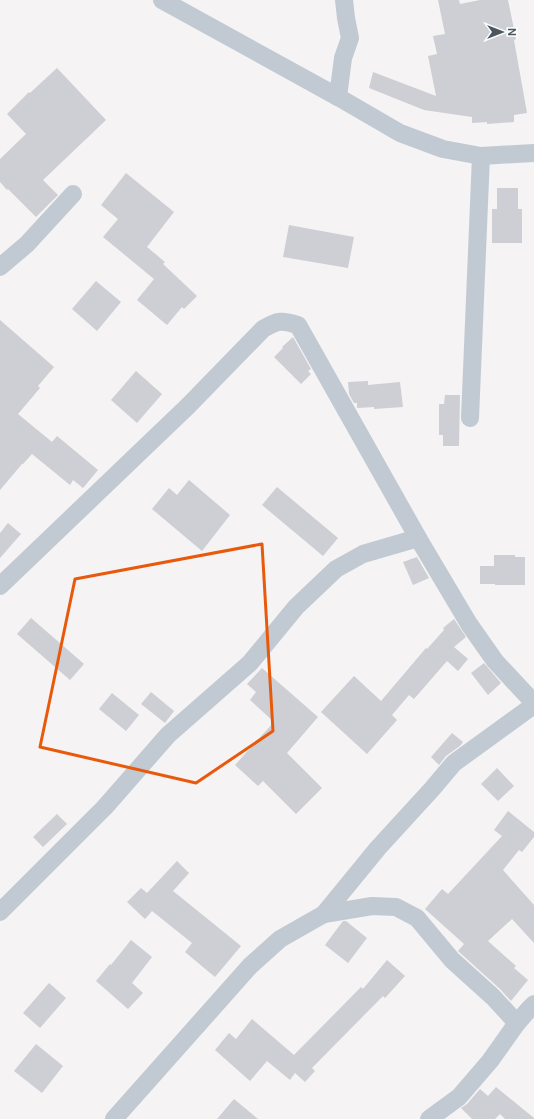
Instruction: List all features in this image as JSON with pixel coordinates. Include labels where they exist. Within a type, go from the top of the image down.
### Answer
[{"type":"street","points":[[162,0],[338,96],[400,133],[443,149],[481,156],[534,153]]},
{"type":"street","points":[[338,96],[343,58],[350,38],[344,0]]},
{"type":"street","points":[[470,418],[481,156]]},
{"type":"street","points":[[0,267],[28,244],[73,194]]},
{"type":"street","points":[[0,586],[188,406],[263,329],[273,323],[284,321],[298,325],[418,538],[469,624],[500,667],[534,704],[454,763],[378,848],[324,914],[280,940],[250,966],[114,1119]]},
{"type":"street","points":[[0,912],[105,807],[168,735],[250,664],[296,607],[336,569],[363,554],[418,538]]},
{"type":"street","points":[[324,914],[372,906],[396,907],[417,918],[452,960],[493,997],[517,1023]]},
{"type":"street","points":[[429,1119],[459,1097],[490,1061],[517,1023],[534,1004]]},
{"type":"highlighted area","points":[[262,544],[273,731],[196,783],[40,747],[75,579]]},
{"type":"building","points":[[438,0],[459,0],[460,4],[480,0],[508,0],[516,39],[514,40],[527,113],[514,115],[514,122],[487,124],[487,122],[472,123],[472,117],[424,110],[369,88],[373,72],[436,96],[428,56],[437,54],[433,36],[445,34]]},
{"type":"building","points":[[57,68],[106,120],[43,180],[58,195],[36,217],[0,182],[0,159],[26,134],[7,114],[29,92],[30,93]]},
{"type":"building","points":[[126,173],[174,212],[147,247],[165,262],[163,264],[197,296],[184,309],[182,307],[167,325],[137,300],[154,279],[103,237],[118,219],[101,205]]},
{"type":"building","points":[[497,188],[518,188],[518,209],[522,209],[522,243],[492,243],[492,209],[497,209]]},
{"type":"building","points":[[289,225],[354,237],[348,268],[283,257]]},
{"type":"building","points":[[96,281],[121,302],[97,331],[72,309]]},
{"type":"building","points":[[0,320],[54,367],[38,386],[40,388],[18,414],[52,442],[57,436],[98,470],[83,488],[73,480],[70,485],[32,454],[0,490]]},
{"type":"building","points":[[293,337],[311,369],[308,371],[311,374],[301,384],[274,357]]},
{"type":"building","points":[[136,371],[162,394],[137,423],[111,400]]},
{"type":"building","points":[[368,381],[368,385],[400,382],[403,407],[374,409],[374,407],[357,408],[357,403],[354,403],[349,394],[348,382]]},
{"type":"building","points":[[445,395],[460,395],[459,446],[443,446],[443,435],[439,435],[439,404],[444,404]]},
{"type":"building","points":[[189,480],[230,515],[202,551],[152,509],[169,488],[177,495]]},
{"type":"building","points":[[277,487],[338,538],[323,556],[262,505]]},
{"type":"building","points":[[8,523],[21,534],[0,558],[0,533]]},
{"type":"building","points":[[494,555],[515,555],[515,557],[525,557],[525,585],[480,584],[480,566],[494,566]]},
{"type":"building","points":[[417,557],[429,578],[413,585],[403,562]]},
{"type":"building","points":[[31,618],[84,664],[70,680],[17,634]]},
{"type":"building","points":[[454,619],[466,637],[454,647],[468,659],[458,671],[447,661],[414,699],[409,695],[392,715],[397,720],[367,754],[321,712],[354,676],[381,701],[426,648],[427,649],[444,630],[443,628]]},
{"type":"building","points":[[484,663],[501,683],[488,695],[471,673]]},
{"type":"building","points":[[262,668],[318,717],[287,753],[322,788],[296,814],[263,781],[258,786],[235,765],[274,722],[250,700],[256,692],[247,684]]},
{"type":"building","points":[[151,692],[174,711],[165,723],[141,704]]},
{"type":"building","points":[[112,693],[139,715],[126,731],[99,709]]},
{"type":"building","points":[[452,733],[463,742],[446,756],[439,765],[431,757]]},
{"type":"building","points":[[497,768],[514,786],[498,801],[481,784]]},
{"type":"building","points":[[508,811],[534,832],[534,837],[522,852],[519,850],[503,870],[534,905],[534,943],[512,919],[488,941],[516,966],[514,968],[528,980],[511,1001],[458,951],[464,944],[425,909],[442,889],[448,894],[502,836],[494,830]]},
{"type":"building","points":[[57,814],[67,824],[43,847],[33,837]]},
{"type":"building","points":[[177,861],[189,873],[173,891],[241,946],[215,977],[185,952],[192,943],[152,911],[145,919],[127,902],[141,888],[147,893]]},
{"type":"building","points":[[343,921],[346,921],[367,938],[348,963],[325,945]]},
{"type":"building","points":[[131,940],[152,957],[132,983],[143,993],[128,1009],[96,981]]},
{"type":"building","points":[[387,960],[405,976],[385,998],[383,996],[312,1068],[315,1071],[305,1082],[295,1073],[290,1080],[267,1061],[250,1081],[215,1050],[229,1033],[236,1039],[252,1019],[294,1055],[361,987],[363,989]]},
{"type":"building","points":[[49,983],[66,998],[40,1028],[23,1013]]},
{"type":"building","points":[[36,1044],[63,1066],[42,1093],[14,1071]]},
{"type":"building","points":[[496,1087],[534,1119],[505,1119],[500,1114],[495,1119],[472,1119],[461,1108],[467,1104],[480,1089],[488,1096]]},
{"type":"building","points":[[234,1099],[258,1119],[217,1119]]}]
